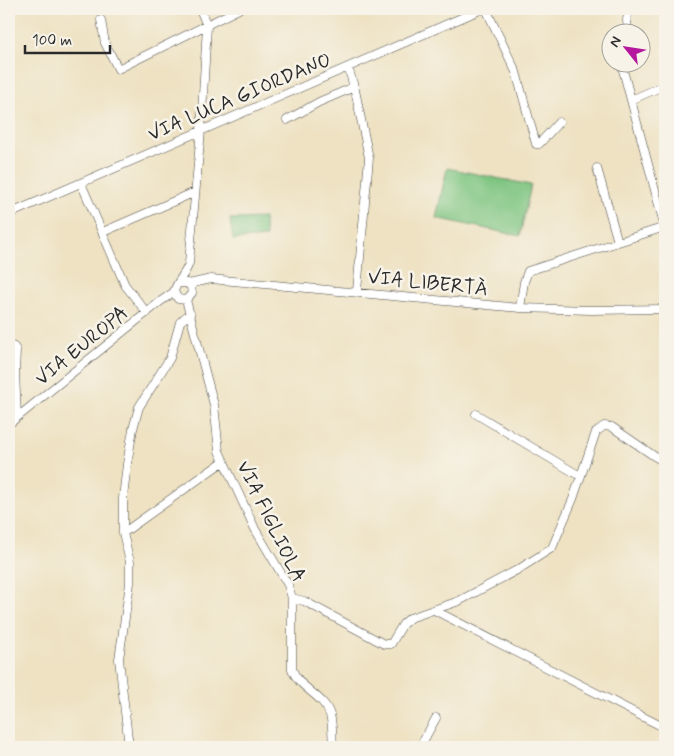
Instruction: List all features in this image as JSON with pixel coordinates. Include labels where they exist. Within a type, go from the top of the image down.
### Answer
[{"type":"street","points":[[179,283],[189,284],[192,293],[186,300],[178,299],[174,292],[175,286],[179,283],[189,263],[201,130],[207,26],[200,9]]},
{"type":"street","points":[[101,20],[105,43],[118,69],[240,9]]},
{"type":"street","name":"VIA LUCA GIORDANO","points":[[9,214],[482,9]]},
{"type":"street","points":[[486,9],[516,72],[536,144],[543,141],[560,122]]},
{"type":"street","points":[[627,22],[629,9]]},
{"type":"street","points":[[348,67],[369,158],[357,291]]},
{"type":"street","points":[[520,308],[524,282],[528,271],[665,227],[624,72]]},
{"type":"street","points":[[631,100],[665,85]]},
{"type":"street","points":[[287,120],[319,102],[354,87]]},
{"type":"street","points":[[596,168],[618,242]]},
{"type":"street","points":[[81,182],[125,285],[146,313]]},
{"type":"street","points":[[103,232],[195,192]]},
{"type":"street","name":"VIA LIBERTÀ","points":[[189,284],[211,279],[357,291],[520,308],[591,310],[665,309]]},
{"type":"street","name":"VIA EUROPA","points":[[9,424],[174,292]]},
{"type":"street","name":"VIA FIGLIOLA","points":[[186,300],[214,404],[219,451],[254,529],[288,585],[292,598],[292,669],[294,676],[322,702],[330,716],[333,747]]},
{"type":"street","points":[[129,747],[119,659],[130,582],[130,562],[123,532],[123,498],[127,464],[133,428],[139,407],[170,358],[180,322],[190,313]]},
{"type":"street","points":[[9,345],[16,350],[12,369],[17,417]]},
{"type":"street","points":[[476,414],[580,476]]},
{"type":"street","points":[[292,598],[304,601],[389,645],[407,620],[476,593],[552,548],[559,535],[596,432],[604,426],[612,427],[665,462]]},
{"type":"street","points":[[123,532],[224,461]]},
{"type":"street","points":[[434,610],[665,728]]},
{"type":"street","points":[[420,747],[436,718]]},
{"type":"green space","points":[[447,168],[531,185],[520,236],[436,218]]},
{"type":"green space","points":[[264,218],[266,237],[233,240],[230,219]]}]
